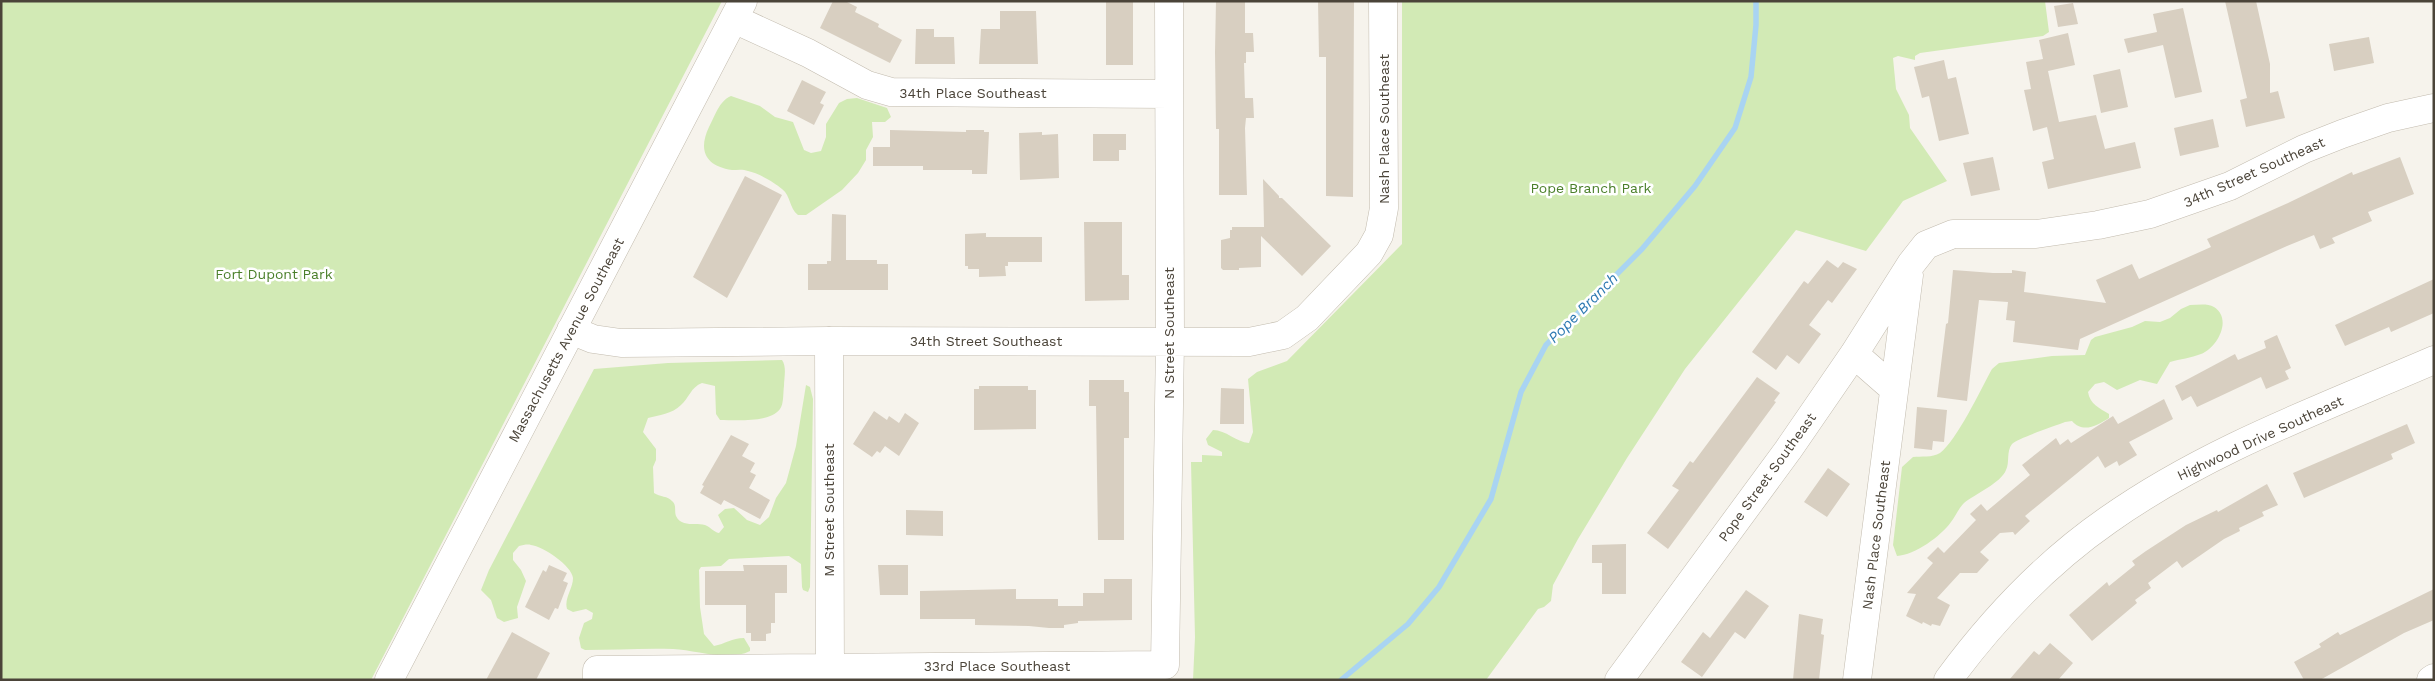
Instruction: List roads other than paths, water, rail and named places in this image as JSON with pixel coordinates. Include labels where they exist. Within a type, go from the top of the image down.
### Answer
[{"type":"street","name":"N Street Southeast","points":[[1165,665],[1170,341],[1169,1]]},
{"type":"street","name":"Nash Place Southeast","points":[[1369,253],[1379,235],[1384,208],[1383,1]]},
{"type":"street","name":"34th Place Southeast","points":[[738,10],[790,44],[867,85],[892,92],[1169,94]]},
{"type":"street","name":"Massachusetts Avenue Southeast","points":[[390,680],[738,10]]},
{"type":"street","name":"34th Street Southeast","points":[[1909,266],[1926,245],[1939,238],[1953,234],[2036,234],[2119,221],[2171,208],[2230,186],[2304,149],[2342,134],[2388,118],[2434,108]]},
{"type":"street","name":"34th Street Southeast","points":[[571,330],[593,339],[620,343],[829,341],[1249,342],[1283,335],[1307,318],[1369,253]]},
{"type":"street","name":"Nash Place Southeast","points":[[1858,680],[1909,266]]},
{"type":"street","name":"Pope Street Southeast","points":[[1619,680],[1788,450],[1854,354],[1909,266]]},
{"type":"street","name":"M Street Southeast","points":[[829,341],[830,674]]},
{"type":"street","points":[[1854,354],[1894,389]]},
{"type":"street","name":"Highwood Drive Southeast","points":[[1948,680],[1988,629],[2027,588],[2068,551],[2121,511],[2170,480],[2222,452],[2434,360]]},
{"type":"street","name":"33rd Place Southeast","points":[[597,675],[830,674],[1165,665]]},
{"type":"waterway","name":"Pope Branch","points":[[1341,680],[1408,624],[1439,587],[1491,499],[1521,392],[1546,345],[1642,249],[1695,186],[1735,128],[1751,77],[1756,25],[1756,1]]},
{"type":"park label","name":"Pope Branch Park","points":[[1591,188]]},
{"type":"park label","name":"Fort Dupont Park","points":[[274,274]]}]
